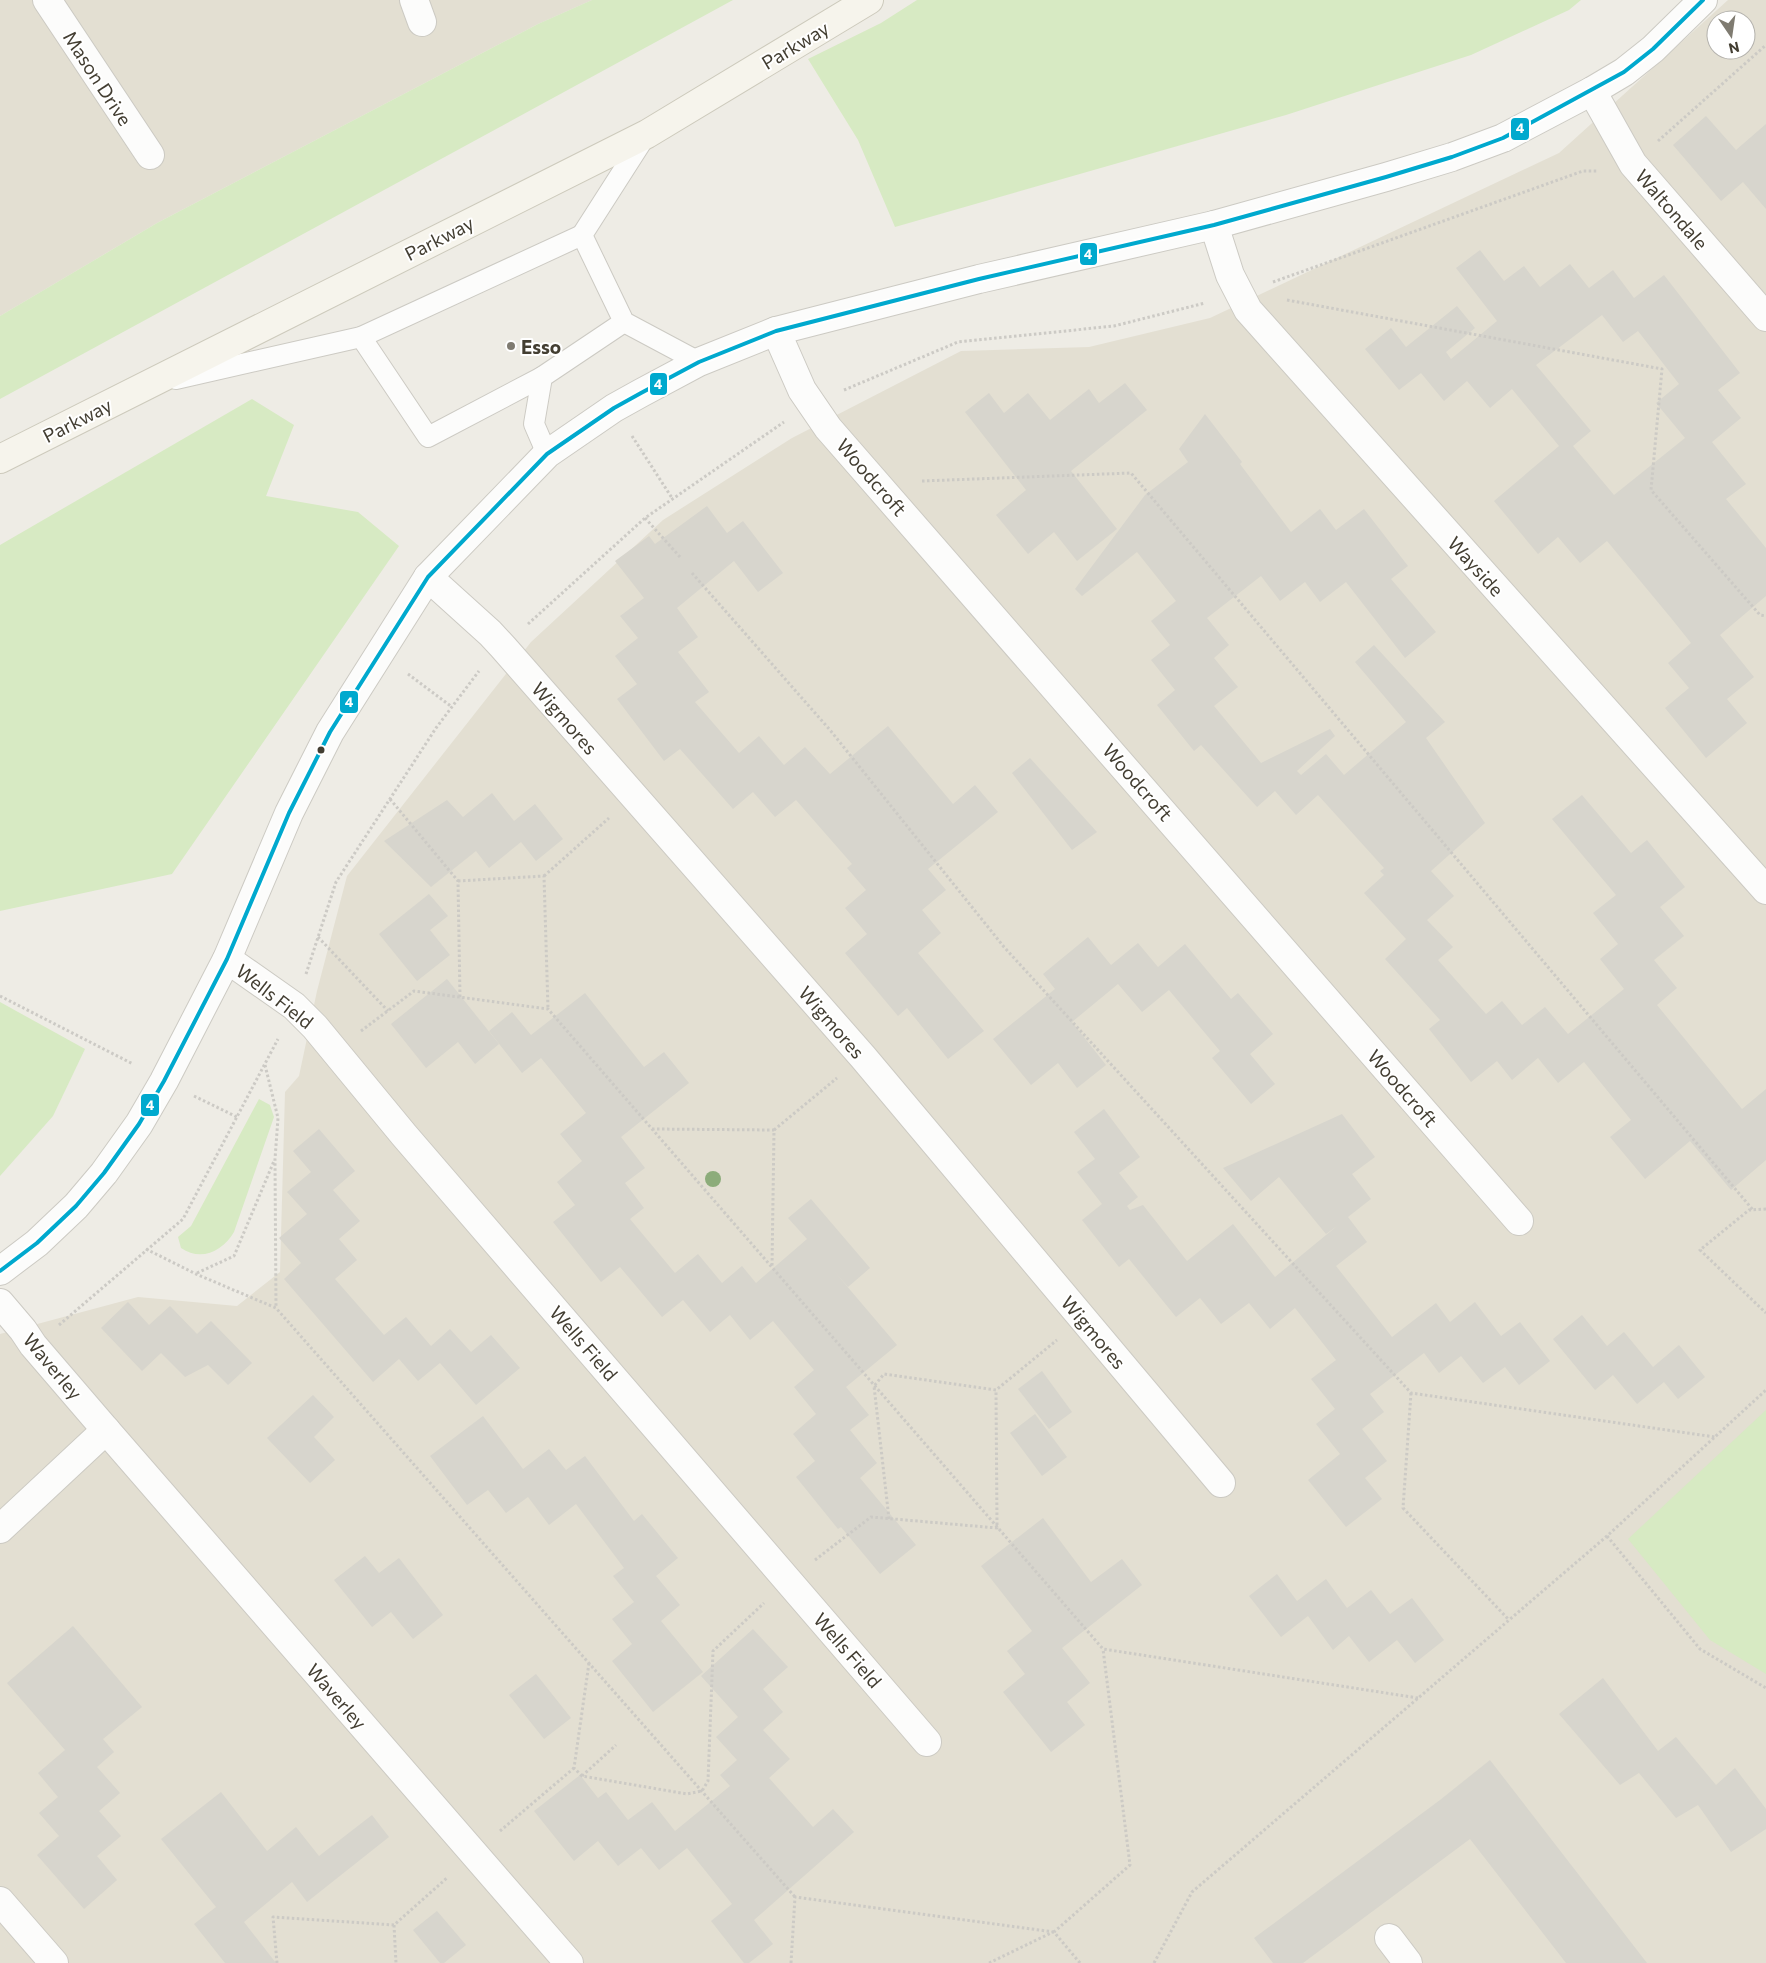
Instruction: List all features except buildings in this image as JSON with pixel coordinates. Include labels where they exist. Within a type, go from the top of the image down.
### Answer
[{"type":"main road","name":"Parkway","points":[[0,459],[646,134],[869,0]]},
{"type":"street","name":"Mason Drive","points":[[47,0],[150,155]]},
{"type":"street","points":[[0,1271],[37,1243],[76,1206],[104,1173],[139,1124],[164,1081],[227,959],[289,813],[330,732],[428,577],[547,454],[614,408],[698,362],[776,330],[979,279],[1214,225],[1314,198],[1452,157],[1503,138],[1624,72],[1653,49],[1704,0]]},
{"type":"street","name":"Waltondale","points":[[1592,91],[1633,164],[1766,317]]},
{"type":"street","name":"Wayside","points":[[1214,225],[1230,275],[1248,310],[1766,890]]},
{"type":"street","name":"Woodcroft","points":[[776,330],[802,390],[828,428],[878,483],[1518,1221]]},
{"type":"street","name":"Wigmores","points":[[428,577],[490,633],[863,1057],[1221,1483]]},
{"type":"street","name":"Wells Field","points":[[227,959],[294,1006],[315,1027],[411,1142],[927,1742]]},
{"type":"street","name":"Waverley","points":[[0,1303],[33,1345],[106,1430],[569,1963]]},
{"type":"street","points":[[0,1529],[106,1430]]},
{"type":"street","points":[[0,1902],[54,1963]]},
{"type":"street","points":[[1389,1938],[1408,1963]]},
{"type":"lane","points":[[146,386],[361,337],[582,235],[646,134]]},
{"type":"lane","points":[[582,235],[624,322],[698,362]]},
{"type":"lane","points":[[361,337],[428,437],[542,377],[624,322]]},
{"type":"lane","points":[[542,377],[534,424],[547,454]]},
{"type":"path","points":[[1654,145],[1766,45]]},
{"type":"path","points":[[1266,284],[1583,172],[1601,171]]},
{"type":"path","points":[[1285,300],[1662,369],[1651,490],[1760,615],[1766,616]]},
{"type":"path","points":[[839,392],[958,342],[1114,326],[1214,301]]},
{"type":"path","points":[[614,408],[672,498]]},
{"type":"path","points":[[527,625],[645,518],[787,420]]},
{"type":"path","points":[[878,483],[1131,473],[1753,1210]]},
{"type":"path","points":[[645,518],[680,557]]},
{"type":"path","points":[[692,573],[830,730],[1004,947],[1411,1393],[1715,1437]]},
{"type":"path","points":[[304,980],[336,882],[436,728],[482,668]]},
{"type":"path","points":[[408,674],[452,707]]},
{"type":"path","points":[[458,881],[544,876],[634,796]]},
{"type":"path","points":[[390,799],[458,881],[460,997]]},
{"type":"path","points":[[544,876],[548,1009],[1103,1650],[1130,1865],[1054,1932],[989,1963]]},
{"type":"path","points":[[318,937],[388,1010]]},
{"type":"path","points":[[335,1050],[414,991],[548,1009]]},
{"type":"path","points":[[0,996],[135,1065]]},
{"type":"path","points":[[56,1327],[146,1249],[184,1219],[280,1036]]},
{"type":"path","points":[[652,1129],[774,1130],[863,1057]]},
{"type":"path","points":[[265,1065],[278,1118],[275,1159],[276,1308]]},
{"type":"path","points":[[190,1094],[237,1117]]},
{"type":"path","points":[[772,1268],[774,1130]]},
{"type":"path","points":[[196,1274],[234,1256],[275,1159]]},
{"type":"path","points":[[1766,1209],[1750,1210],[1700,1250],[1766,1314]]},
{"type":"path","points":[[146,1249],[196,1274],[276,1308],[795,1897],[1054,1932],[1080,1963]]},
{"type":"path","points":[[889,1519],[874,1386],[884,1374],[996,1390],[1083,1318]]},
{"type":"path","points":[[996,1390],[997,1528]]},
{"type":"path","points":[[1154,1963],[1192,1892],[1607,1536],[1766,1390]]},
{"type":"path","points":[[1411,1393],[1404,1508],[1509,1620]]},
{"type":"path","points":[[574,1768],[582,1776],[687,1794],[702,1791],[708,1781],[713,1651],[788,1580],[871,1517],[997,1528]]},
{"type":"path","points":[[1607,1536],[1700,1649],[1766,1688]]},
{"type":"path","points":[[1103,1650],[1418,1698]]},
{"type":"path","points":[[277,1963],[273,1918],[394,1925],[574,1768],[589,1663]]},
{"type":"path","points":[[582,1776],[616,1745]]},
{"type":"path","points":[[791,1963],[795,1897]]},
{"type":"path","points":[[394,1925],[396,1963]]},
{"type":"shaded area","points":[[0,0],[592,0],[538,24],[157,223],[0,316]]},
{"type":"shaded area","points":[[1728,0],[1766,0],[1766,1963],[0,1963],[0,1334],[138,1297],[237,1306],[280,1272],[285,1092],[299,1076],[317,991],[347,876],[531,642],[663,520],[792,438],[961,351],[1089,347],[1210,318],[1559,153],[1706,20],[1706,60],[1756,60],[1756,10],[1717,10]]},
{"type":"green space","points":[[592,0],[733,0],[0,399],[0,316],[157,223],[538,24]]},
{"type":"green space","points":[[917,0],[1581,0],[1569,10],[1471,55],[1286,115],[895,227],[858,140],[808,59],[881,23]]},
{"type":"green space","points":[[252,399],[294,425],[266,496],[358,512],[399,546],[172,874],[0,911],[0,545]]},
{"type":"green space","points":[[0,1002],[85,1049],[53,1116],[0,1176]]},
{"type":"green space","points":[[259,1099],[270,1105],[274,1117],[234,1232],[218,1249],[204,1254],[189,1252],[181,1248],[178,1237],[191,1226]]},
{"type":"green space","points":[[1766,1410],[1766,1674],[1710,1640],[1628,1539]]},
{"type":"transit line","name":"4","points":[[0,1271],[37,1243],[76,1206],[104,1173],[139,1124],[164,1081],[227,959],[289,813],[330,732],[428,577],[547,454],[614,408],[641,393],[699,362],[776,331],[979,279],[1214,225],[1386,177],[1452,157],[1503,138],[1624,72],[1653,49],[1703,0]]},
{"type":"place","name":"Esso","points":[[511,346]]}]
